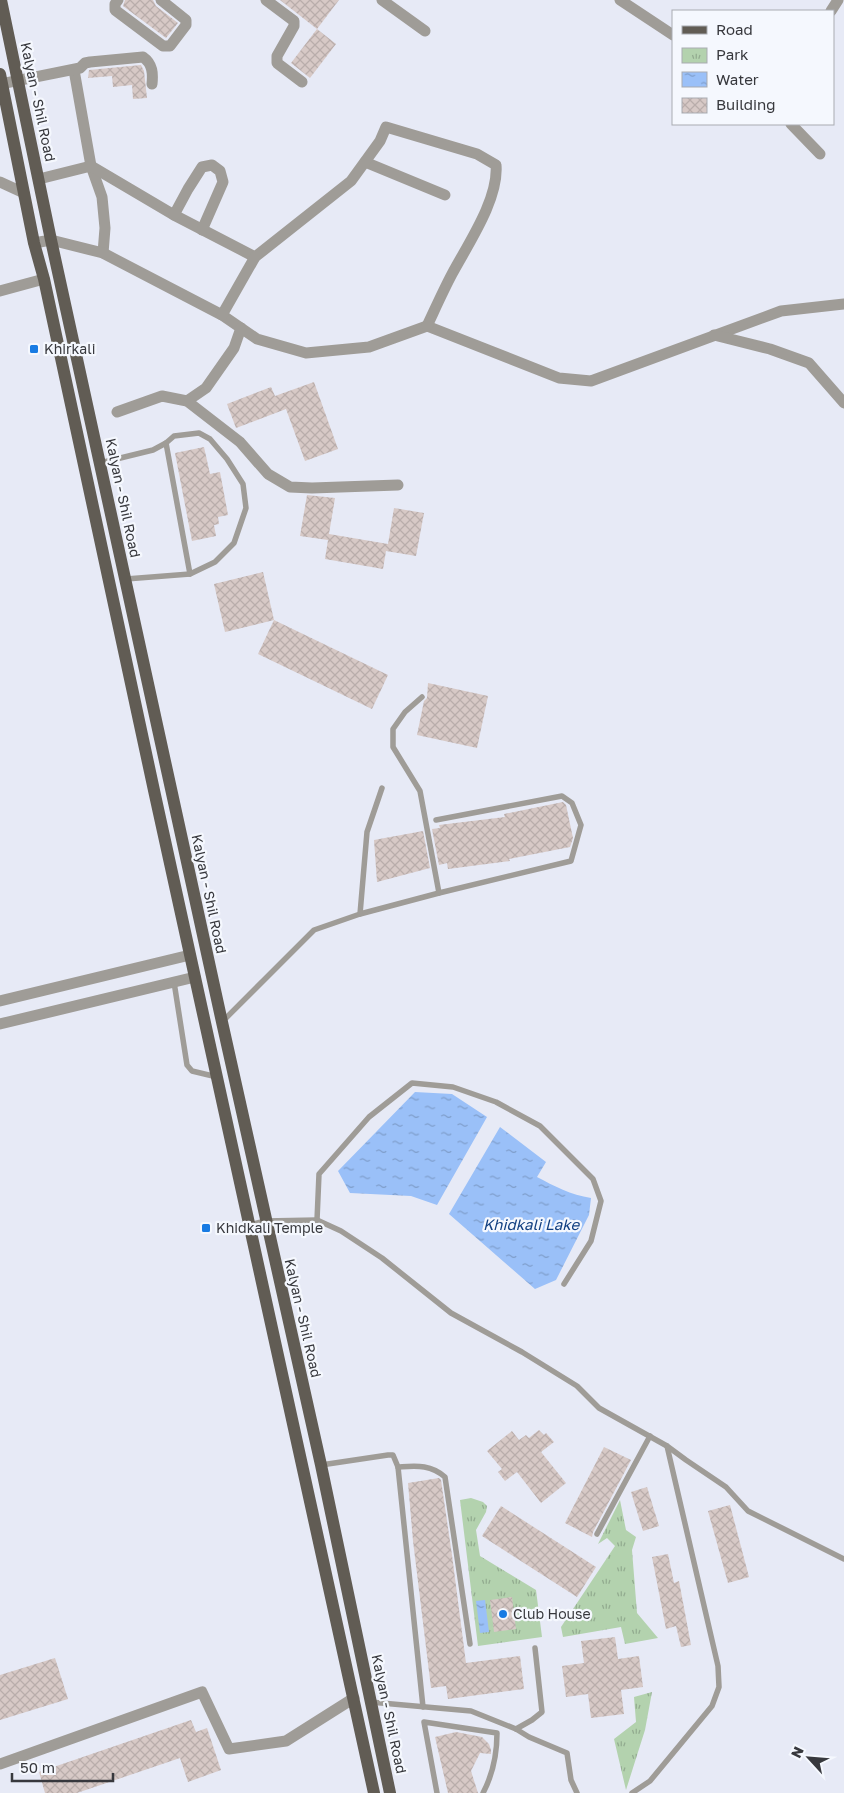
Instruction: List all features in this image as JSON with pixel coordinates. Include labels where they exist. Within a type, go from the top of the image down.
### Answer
[{"type":"main road","name":"Kalyan - Shil Road","points":[[1,0],[3,24],[18,81],[265,1221],[321,1466],[390,1793]]},
{"type":"main road","points":[[1,81],[34,243],[44,279],[374,1793]]},
{"type":"street","points":[[118,0],[115,4],[115,10],[163,46],[170,46],[186,25],[186,20],[161,0]]},
{"type":"street","points":[[266,0],[294,21],[294,26],[277,56],[277,63],[302,82]]},
{"type":"street","points":[[382,0],[425,30]]},
{"type":"street","points":[[620,0],[672,34]]},
{"type":"street","points":[[1,81],[18,81],[74,70],[90,62],[144,58],[148,60],[153,72],[152,84]]},
{"type":"street","points":[[74,70],[91,166],[102,197],[105,228],[103,253]]},
{"type":"street","points":[[792,125],[820,154]]},
{"type":"street","points":[[222,316],[255,257],[351,181],[380,142],[386,127],[477,154],[496,165],[497,175],[486,212],[451,276],[427,326]]},
{"type":"street","points":[[365,162],[445,194]]},
{"type":"street","points":[[174,215],[202,167],[212,165],[220,171],[223,182],[202,230]]},
{"type":"street","points":[[38,180],[91,166],[174,215],[255,257]]},
{"type":"street","points":[[0,182],[24,192]]},
{"type":"street","points":[[34,243],[51,240],[103,253],[222,316],[257,339],[306,353],[368,347],[427,326],[559,378],[591,381],[781,311],[844,304]]},
{"type":"street","points":[[0,290],[44,279]]},
{"type":"street","points":[[187,401],[206,388],[234,348],[240,328]]},
{"type":"street","points":[[714,335],[770,348],[808,363],[844,403]]},
{"type":"street","points":[[117,412],[162,396],[187,401],[240,442],[268,474],[290,487],[398,485]]},
{"type":"street","points":[[0,1002],[190,954]]},
{"type":"street","points":[[0,1024],[195,976]]},
{"type":"street","points":[[0,1764],[202,1692],[228,1749],[286,1741],[354,1698]]},
{"type":"lane","points":[[100,464],[153,450],[166,444],[174,436],[200,434],[210,439],[227,460],[242,484],[246,508],[234,543],[215,562],[190,574],[126,579]]},
{"type":"lane","points":[[166,444],[190,574]]},
{"type":"lane","points":[[422,698],[405,712],[393,729],[393,746],[420,791],[439,893]]},
{"type":"lane","points":[[360,914],[367,832],[382,788]]},
{"type":"lane","points":[[222,1022],[314,930],[360,914],[571,861],[581,825],[572,803],[562,796],[436,820]]},
{"type":"lane","points":[[174,982],[187,1065],[192,1071],[217,1078]]},
{"type":"lane","points":[[317,1220],[319,1174],[369,1117],[412,1083],[453,1086],[496,1102],[540,1126],[593,1179],[601,1201],[591,1241],[564,1284]]},
{"type":"lane","points":[[249,1225],[265,1221],[317,1220],[341,1231],[382,1258],[451,1312],[577,1386],[599,1408],[667,1446],[726,1487],[748,1511],[844,1560]]},
{"type":"lane","points":[[597,1534],[650,1436]]},
{"type":"lane","points":[[632,1793],[650,1781],[712,1706],[719,1687],[718,1666],[667,1446]]},
{"type":"lane","points":[[321,1466],[393,1455],[398,1467],[423,1707]]},
{"type":"lane","points":[[398,1467],[420,1465],[431,1468],[445,1477],[470,1644]]},
{"type":"lane","points":[[516,1729],[542,1712],[535,1648]]},
{"type":"lane","points":[[370,1702],[471,1711],[516,1729],[529,1737],[567,1753],[571,1780],[577,1793]]},
{"type":"lane","points":[[437,1793],[424,1722],[497,1733],[495,1762],[483,1793]]},
{"type":"green space","points":[[471,1498],[483,1502],[487,1506],[486,1512],[476,1530],[480,1556],[536,1590],[542,1637],[478,1646],[460,1500]]},
{"type":"green space","points":[[620,1500],[626,1530],[636,1537],[632,1550],[637,1613],[658,1638],[625,1644],[621,1627],[563,1637],[561,1627],[615,1546],[607,1538],[598,1544]]},
{"type":"green space","points":[[652,1692],[645,1730],[626,1790],[614,1739],[636,1722],[634,1697]]},
{"type":"water","points":[[415,1092],[452,1094],[487,1117],[437,1205],[411,1196],[350,1193],[338,1171]]},
{"type":"water","name":"Khidkali Lake","points":[[500,1127],[546,1162],[537,1177],[556,1187],[591,1198],[589,1215],[556,1280],[535,1289],[449,1214]]},
{"type":"water","points":[[485,1600],[489,1632],[480,1633],[476,1601]]},
{"type":"building","points":[[125,0],[153,0],[156,6],[178,23],[166,38],[123,6]]},
{"type":"building","points":[[280,0],[339,0],[317,29]]},
{"type":"building","points":[[317,29],[336,44],[310,78],[291,63]]},
{"type":"building","points":[[141,65],[144,71],[147,98],[133,99],[132,85],[113,87],[112,76],[88,78],[89,70]]},
{"type":"building","points":[[314,382],[338,449],[305,461],[286,409],[236,428],[227,404],[271,387],[275,396]]},
{"type":"building","points":[[204,447],[210,474],[220,472],[228,515],[218,517],[219,524],[214,525],[216,536],[192,541],[175,453]]},
{"type":"building","points":[[307,495],[335,498],[329,534],[388,544],[394,508],[424,513],[416,556],[386,551],[383,569],[325,559],[328,540],[300,536]]},
{"type":"building","points":[[263,572],[274,620],[225,632],[214,584]]},
{"type":"building","points":[[274,620],[388,675],[372,709],[258,654]]},
{"type":"building","points":[[428,683],[488,696],[477,748],[417,735],[424,701],[427,698]]},
{"type":"building","points":[[563,802],[566,805],[573,838],[570,847],[509,859],[510,861],[448,869],[447,863],[439,865],[432,829],[440,828],[439,825],[505,817],[504,814]]},
{"type":"building","points":[[423,831],[430,868],[377,882],[374,840]]},
{"type":"building","points":[[539,1430],[544,1435],[546,1433],[554,1442],[541,1452],[566,1483],[541,1503],[517,1472],[505,1481],[498,1472],[502,1469],[487,1451],[512,1431],[519,1440],[526,1435],[529,1438]]},
{"type":"building","points":[[604,1447],[631,1460],[592,1537],[565,1523]]},
{"type":"building","points":[[439,1478],[441,1480],[452,1555],[466,1663],[520,1656],[524,1689],[448,1699],[446,1686],[431,1688],[408,1483]]},
{"type":"building","points":[[647,1487],[659,1526],[643,1531],[631,1492]]},
{"type":"building","points":[[730,1505],[749,1577],[728,1583],[708,1511]]},
{"type":"building","points":[[501,1506],[596,1567],[577,1597],[482,1536]]},
{"type":"building","points":[[668,1554],[674,1583],[679,1581],[691,1645],[681,1647],[676,1626],[666,1629],[652,1557]]},
{"type":"building","name":"Club House","points":[[512,1597],[516,1629],[494,1632],[490,1600]]},
{"type":"building","points":[[615,1637],[618,1659],[639,1656],[643,1687],[621,1690],[624,1714],[591,1718],[588,1694],[566,1697],[562,1666],[584,1663],[581,1641]]},
{"type":"building","points":[[55,1658],[68,1699],[0,1720],[0,1675]]},
{"type":"building","points":[[191,1720],[196,1732],[207,1728],[221,1770],[188,1782],[180,1758],[77,1793],[45,1793],[39,1772]]},
{"type":"building","points":[[456,1732],[482,1737],[489,1744],[491,1754],[480,1753],[471,1771],[478,1793],[448,1793],[435,1737]]},
{"type":"place","name":"Khirkali","points":[[34,349]]},
{"type":"place","name":"Khidkali Temple","points":[[206,1228]]},
{"type":"place","name":"Club House","points":[[503,1614]]}]
